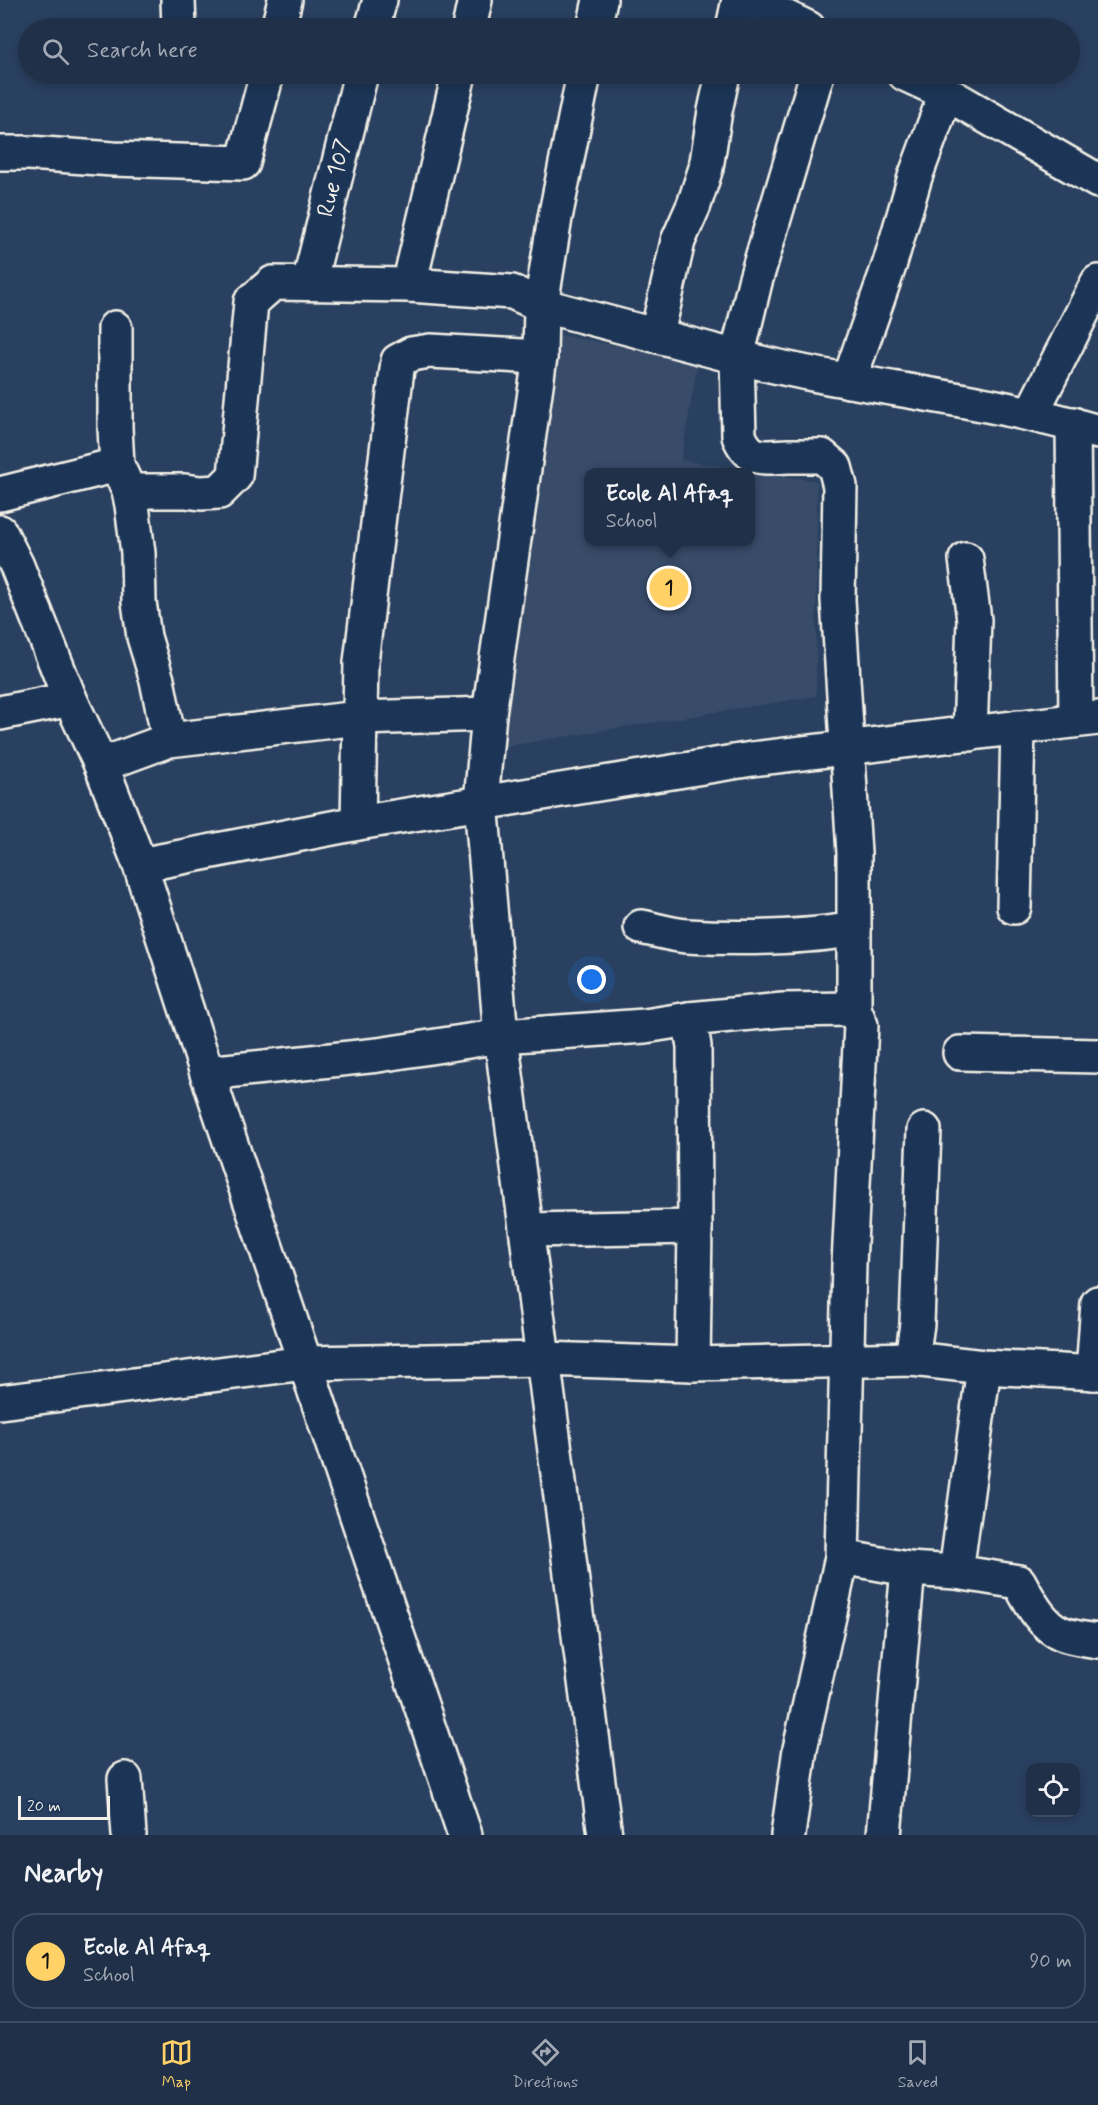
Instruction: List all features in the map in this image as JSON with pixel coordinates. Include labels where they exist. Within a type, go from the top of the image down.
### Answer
[{"type":"street","points":[[178,0],[179,18]]},
{"type":"street","points":[[280,18],[285,0]]},
{"type":"street","points":[[375,18],[380,0]]},
{"type":"street","points":[[471,18],[475,0]]},
{"type":"street","points":[[596,18],[600,0]]},
{"type":"street","points":[[735,18],[739,0]]},
{"type":"street","points":[[750,0],[787,18]]},
{"type":"street","points":[[0,153],[243,163],[264,84]]},
{"type":"street","name":"Rue 107","points":[[309,283],[359,84]]},
{"type":"street","points":[[409,285],[457,84]]},
{"type":"street","points":[[582,84],[555,218],[541,304],[540,357],[489,714],[481,802],[501,1036],[605,1835]]},
{"type":"street","points":[[657,334],[678,241],[694,205],[706,168],[721,84]]},
{"type":"street","points":[[788,1835],[804,1726],[842,1557],[853,1168],[861,1025],[854,1009],[854,854],[838,600],[840,486],[835,467],[822,456],[762,458],[752,454],[744,447],[739,436],[737,357],[755,282],[814,84]]},
{"type":"street","points":[[927,84],[1098,181]]},
{"type":"street","points":[[849,381],[890,263],[915,177],[946,93]]},
{"type":"street","points":[[1031,414],[1098,282]]},
{"type":"street","points":[[0,494],[123,478],[185,491],[219,492],[235,476],[251,302],[273,283],[409,285],[512,292],[541,304],[737,357],[849,381],[1031,414],[1086,428],[1087,719],[752,759],[358,823],[140,865]]},
{"type":"street","points":[[115,328],[115,428],[138,553],[139,602],[144,637],[157,680],[169,740]]},
{"type":"street","points":[[358,823],[361,662],[398,361],[411,354],[430,351],[540,357]]},
{"type":"street","points":[[0,532],[9,567],[101,765],[140,865],[207,1073],[382,1584],[465,1835]]},
{"type":"street","points":[[966,560],[974,620],[970,734]]},
{"type":"street","points":[[0,713],[70,699]]},
{"type":"street","points":[[101,765],[169,740],[360,718],[489,714]]},
{"type":"street","points":[[1014,907],[1018,727]]},
{"type":"street","points":[[641,927],[685,936],[825,935],[854,929]]},
{"type":"street","points":[[207,1073],[378,1055],[501,1036],[645,1026],[689,1019],[783,1010],[854,1009]]},
{"type":"street","points":[[689,1019],[694,1046],[693,1364]]},
{"type":"street","points":[[960,1053],[1098,1056]]},
{"type":"street","points":[[912,1359],[917,1324],[924,1130]]},
{"type":"street","points":[[527,1230],[695,1227]]},
{"type":"street","points":[[0,1402],[305,1363],[544,1359],[693,1364],[912,1359],[984,1367],[1095,1373],[1098,1303]]},
{"type":"street","points":[[956,1572],[984,1367]]},
{"type":"street","points":[[842,1557],[908,1569],[956,1572],[1019,1582],[1038,1613],[1049,1625],[1060,1633],[1098,1641]]},
{"type":"street","points":[[884,1835],[908,1569]]},
{"type":"street","points":[[125,1779],[129,1835]]},
{"type":"shaded area","points":[[556,334],[698,361],[681,460],[733,468],[584,468],[584,546],[755,546],[755,471],[817,481],[816,696],[501,747]]},
{"type":"place","name":"Ecole Al Afaq","points":[[669,588]]}]
